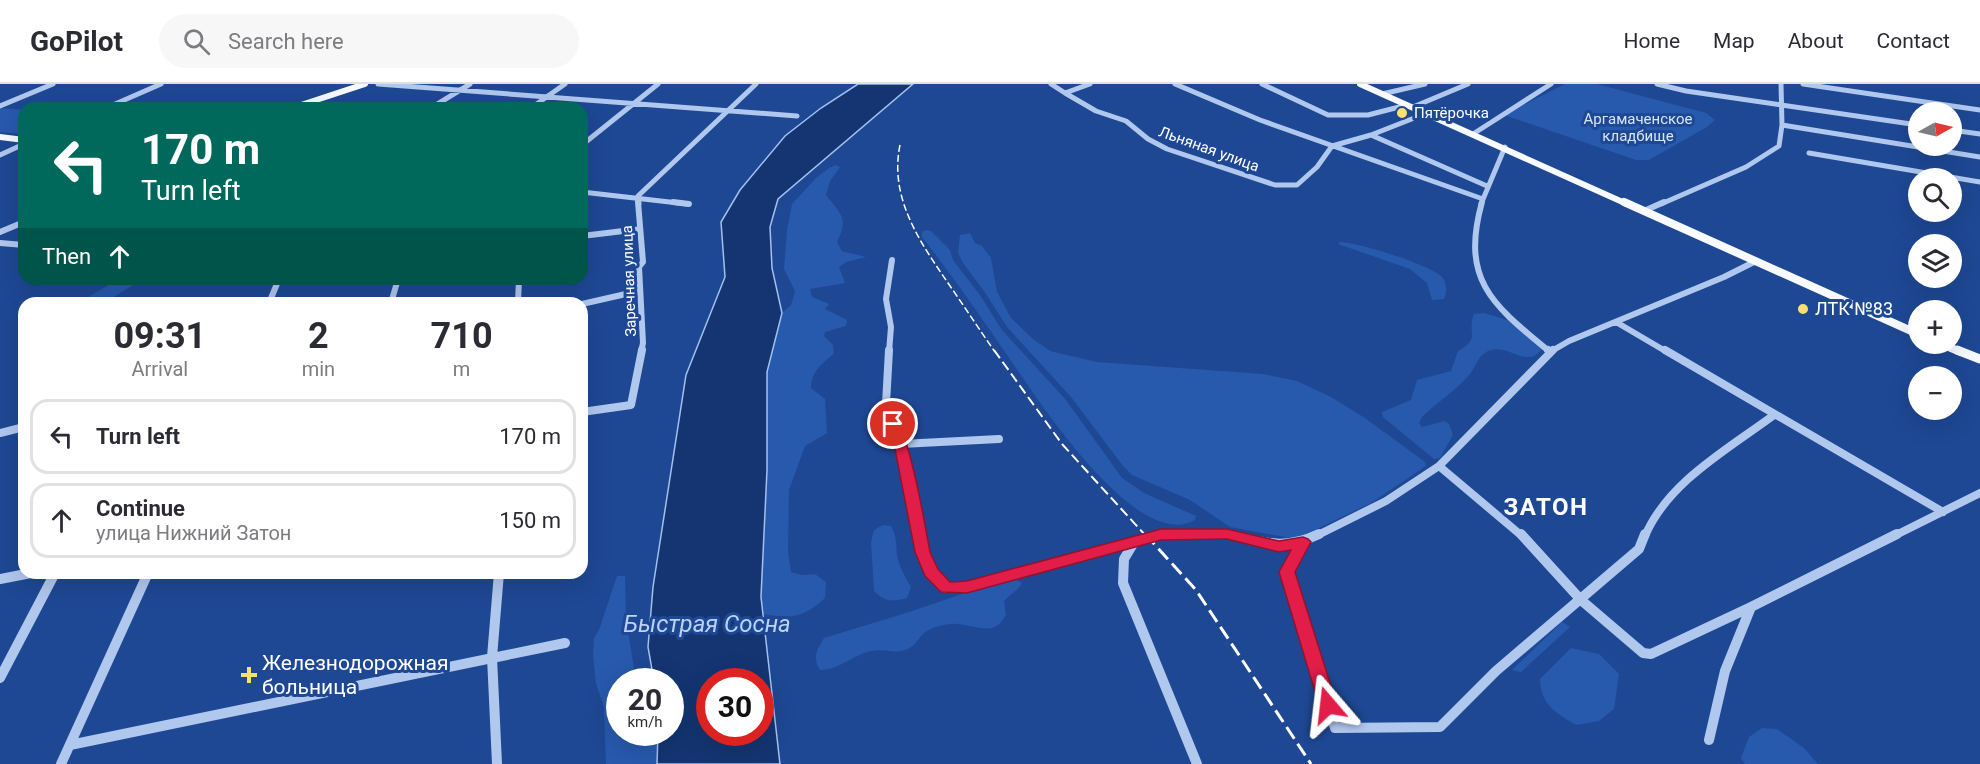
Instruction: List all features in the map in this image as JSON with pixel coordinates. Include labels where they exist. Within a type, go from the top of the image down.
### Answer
[{"type":"main road","points":[[310,102],[365,84]]},
{"type":"main road","points":[[1360,84],[1505,147],[1754,262],[1908,330]]},
{"type":"main road","points":[[0,137],[18,139]]},
{"type":"main road","points":[[1962,352],[1980,359]]},
{"type":"street","points":[[0,106],[52,84]]},
{"type":"street","points":[[120,102],[161,84]]},
{"type":"street","points":[[378,84],[797,116]]},
{"type":"street","points":[[441,102],[470,84]]},
{"type":"street","points":[[540,102],[565,84]]},
{"type":"street","points":[[588,140],[658,84]]},
{"type":"street","points":[[638,196],[756,84]]},
{"type":"street","name":"Льняная улица","points":[[1051,84],[1096,111],[1126,121],[1148,139],[1167,149],[1275,185],[1297,185],[1317,166],[1332,146]]},
{"type":"street","points":[[1065,93],[1090,84]]},
{"type":"street","points":[[1175,84],[1260,120],[1483,199]]},
{"type":"street","points":[[1262,84],[1328,115],[1338,117],[1377,114],[1410,106],[1468,84]]},
{"type":"street","points":[[1382,94],[1425,84]]},
{"type":"street","points":[[1540,84],[1550,86]]},
{"type":"street","points":[[1657,84],[1908,124]]},
{"type":"street","points":[[1644,210],[1746,167],[1779,146],[1782,125],[1781,84]]},
{"type":"street","points":[[1803,84],[1980,110]]},
{"type":"street","points":[[1473,134],[1550,86]]},
{"type":"street","points":[[1332,146],[1371,135],[1427,113]]},
{"type":"street","points":[[1782,125],[1980,157]]},
{"type":"street","points":[[1962,131],[1980,134]]},
{"type":"street","points":[[1371,135],[1487,186]]},
{"type":"street","points":[[0,155],[18,147]]},
{"type":"street","points":[[1505,147],[1487,186],[1473,234],[1477,269],[1490,296],[1550,352]]},
{"type":"street","points":[[1809,153],[1980,182]]},
{"type":"street","points":[[588,192],[638,196],[689,204]]},
{"type":"street","name":"Заречная улица","points":[[588,411],[631,405],[643,343],[639,267],[643,262],[638,196]]},
{"type":"street","points":[[0,232],[18,224]]},
{"type":"street","points":[[588,235],[640,229]]},
{"type":"street","points":[[0,243],[18,244]]},
{"type":"street","points":[[892,261],[886,299],[891,327],[886,404],[901,444],[922,552],[931,572],[946,588],[967,587],[1161,535],[1227,534],[1279,546],[1303,542],[1386,501],[1439,466],[1550,352],[1569,341],[1724,277],[1754,262]]},
{"type":"street","points":[[588,303],[639,291]]},
{"type":"street","points":[[1616,322],[1943,512]]},
{"type":"street","points":[[1303,542],[1287,572],[1335,728],[1440,727],[1496,671],[1638,549],[1645,529],[1660,507],[1688,480],[1774,415]]},
{"type":"street","points":[[0,433],[18,428]]},
{"type":"street","points":[[901,444],[999,439]]},
{"type":"street","points":[[1439,466],[1513,526],[1581,600],[1643,653],[1651,654],[1980,493]]},
{"type":"street","points":[[1133,544],[1124,559],[1123,583],[1197,764]]},
{"type":"street","points":[[0,579],[18,576]]},
{"type":"street","points":[[0,678],[52,579]]},
{"type":"street","points":[[61,764],[145,579]]},
{"type":"street","points":[[497,764],[492,657],[498,579]]},
{"type":"street","points":[[1709,740],[1725,671],[1751,607]]},
{"type":"street","points":[[70,745],[566,643]]},
{"type":"green space","name":"Аргамаченское кладбище","points":[[1565,84],[1597,84],[1706,113],[1715,120],[1707,127],[1649,160],[1636,160],[1504,115]]},
{"type":"green space","points":[[0,108],[18,110],[18,134],[0,132]]},
{"type":"green space","points":[[836,165],[840,167],[830,181],[826,195],[842,217],[841,234],[837,242],[842,251],[866,257],[846,262],[839,267],[845,283],[810,289],[812,297],[829,304],[825,309],[847,320],[846,326],[825,332],[824,336],[833,345],[834,353],[813,376],[811,388],[825,399],[827,433],[805,446],[789,490],[788,552],[791,572],[802,575],[815,574],[826,582],[825,598],[803,613],[773,616],[763,614],[761,597],[767,470],[767,372],[782,313],[791,305],[795,291],[784,269],[792,204],[816,178]]},
{"type":"green space","points":[[931,231],[950,250],[953,260],[980,295],[1002,330],[1066,400],[1122,478],[1144,493],[1196,516],[1195,520],[1171,524],[1144,514],[1116,492],[1088,464],[1038,400],[922,237],[922,232]]},
{"type":"green space","points":[[970,233],[975,243],[982,246],[991,258],[997,292],[1011,318],[1033,339],[1050,351],[1097,362],[1263,374],[1297,381],[1331,397],[1365,418],[1425,462],[1426,466],[1371,503],[1296,539],[1230,527],[1190,500],[1132,475],[1123,466],[1071,397],[1007,327],[963,263],[958,253],[960,235]]},
{"type":"green space","points":[[1340,242],[1393,255],[1435,272],[1445,282],[1444,299],[1432,300],[1427,283],[1410,269],[1338,244]]},
{"type":"green space","points":[[109,285],[133,285],[114,297],[88,297]]},
{"type":"green space","points":[[1484,313],[1507,320],[1542,349],[1530,357],[1498,349],[1483,354],[1465,380],[1422,417],[1419,423],[1422,427],[1444,421],[1449,424],[1453,435],[1440,458],[1434,459],[1383,417],[1382,412],[1411,400],[1417,380],[1451,371],[1458,351],[1472,338],[1474,314]]},
{"type":"green space","points":[[883,525],[891,526],[894,533],[899,564],[911,587],[907,598],[889,600],[874,591],[871,542],[874,530]]},
{"type":"green space","points":[[617,576],[625,576],[626,618],[634,668],[606,668],[606,746],[658,746],[657,764],[606,764],[604,707],[596,684],[593,655],[594,638],[599,630]]},
{"type":"green space","points":[[1015,579],[1022,583],[1004,601],[1006,615],[996,626],[985,628],[958,624],[945,625],[926,632],[906,650],[871,651],[840,665],[820,670],[816,661],[816,654],[824,638],[1000,581]]},
{"type":"green space","points":[[1562,622],[1570,627],[1521,672],[1512,670]]},
{"type":"green space","points":[[1571,648],[1599,654],[1619,674],[1614,709],[1599,721],[1576,725],[1550,707],[1543,695],[1540,679]]},
{"type":"green space","points":[[1762,728],[1777,729],[1804,748],[1818,764],[1745,764],[1741,758],[1749,737]]},
{"type":"water","name":"Быстрая Сосна","points":[[858,84],[913,84],[778,199],[770,227],[772,268],[782,313],[767,372],[767,470],[761,597],[769,668],[696,668],[696,746],[774,746],[774,711],[780,764],[657,764],[658,746],[684,746],[684,668],[652,668],[648,647],[653,587],[686,375],[725,277],[721,222],[740,190],[785,136],[821,108]]},
{"type":"railway","points":[[900,145],[899,183],[909,218],[927,252],[995,352]]},
{"type":"railway","points":[[994,350],[1062,444],[1146,536]]},
{"type":"railway","points":[[1145,534],[1196,590],[1311,764]]},
{"type":"place","name":"Пятёрочка","points":[[1402,113]]},
{"type":"place","name":"ЛТК №83","points":[[1803,309]]},
{"type":"place","name":"Железнодорожная больница","points":[[249,675]]},
{"type":"district","name":"ЗАТОН","points":[[1546,507]]},
{"type":"route","points":[[893,424],[901,444],[922,552],[931,572],[946,588],[967,587],[1161,535],[1227,534],[1279,546],[1303,542],[1287,572],[1328,705]]}]
